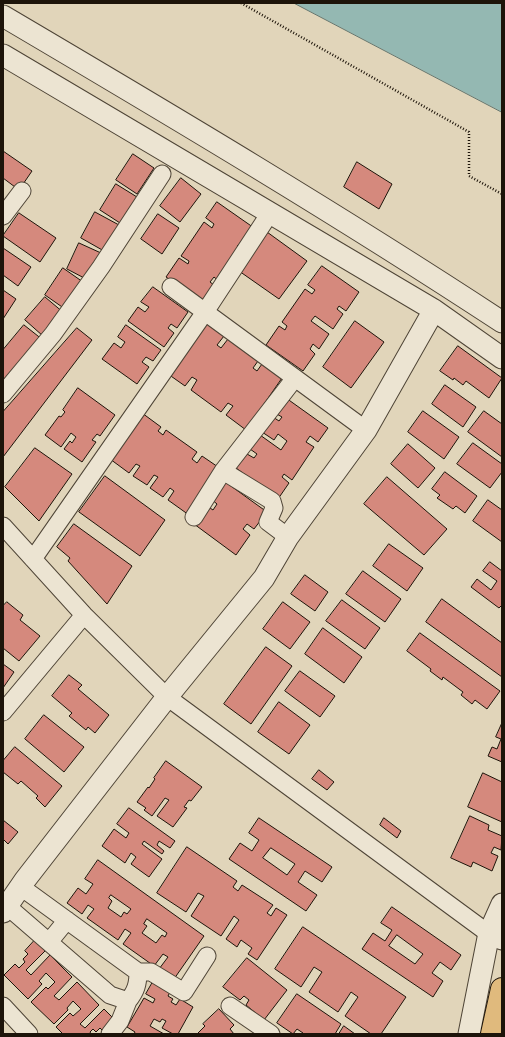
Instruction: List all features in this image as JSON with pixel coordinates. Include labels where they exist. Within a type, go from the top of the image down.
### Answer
[{"type":"main road","points":[[492,1034],[502,989]]},
{"type":"street","points":[[3,16],[189,126],[430,275],[502,322]]},
{"type":"street","points":[[3,55],[434,310],[502,358]]},
{"type":"street","points":[[3,394],[53,334],[93,279],[162,174]]},
{"type":"street","points":[[3,216],[22,191]]},
{"type":"street","points":[[33,559],[205,312],[270,213]]},
{"type":"street","points":[[171,287],[366,430]]},
{"type":"street","points":[[128,1000],[110,995],[49,942],[5,909],[167,697],[264,578],[288,537],[366,430],[434,310]]},
{"type":"street","points":[[194,517],[223,471],[295,378]]},
{"type":"street","points":[[223,471],[272,501],[274,508],[268,522],[288,537]]},
{"type":"street","points":[[3,526],[84,615],[167,697],[496,937]]},
{"type":"street","points":[[3,712],[84,615]]},
{"type":"street","points":[[21,887],[138,972],[150,972],[184,992],[207,956]]},
{"type":"street","points":[[469,1034],[496,937],[502,904]]},
{"type":"street","points":[[49,942],[67,920]]},
{"type":"street","points":[[110,1034],[120,1021],[128,1000],[134,993],[138,984],[138,972]]},
{"type":"street","points":[[3,1006],[29,1034]]},
{"type":"street","points":[[230,1006],[271,1034]]},
{"type":"path","points":[[241,3],[469,132],[469,176],[502,194]]},
{"type":"water","points":[[294,3],[502,3],[502,112]]},
{"type":"building","points":[[3,151],[32,171],[19,190],[3,178]]},
{"type":"building","points":[[133,154],[154,168],[137,194],[116,180]]},
{"type":"building","points":[[357,162],[392,184],[379,209],[344,187]]},
{"type":"building","points":[[181,178],[201,194],[180,222],[160,206]]},
{"type":"building","points":[[116,184],[137,197],[120,223],[100,210]]},
{"type":"building","points":[[217,202],[257,230],[246,247],[240,243],[237,246],[243,251],[221,283],[214,277],[210,282],[218,288],[207,304],[166,277],[179,258],[188,264],[189,261],[181,256],[204,222],[212,228],[214,224],[206,218]]},
{"type":"building","points":[[95,212],[119,225],[104,251],[81,238]]},
{"type":"building","points":[[19,213],[56,238],[40,262],[3,236]]},
{"type":"building","points":[[158,214],[179,228],[162,254],[141,239]]},
{"type":"building","points":[[267,232],[307,261],[279,299],[239,271]]},
{"type":"building","points":[[79,243],[101,253],[88,280],[67,269]]},
{"type":"building","points":[[3,248],[31,267],[18,286],[3,275]]},
{"type":"building","points":[[322,266],[359,292],[346,311],[339,306],[337,309],[343,314],[333,329],[315,316],[311,321],[329,334],[319,349],[313,344],[310,349],[315,354],[303,371],[266,345],[279,326],[285,330],[287,326],[282,322],[305,289],[312,294],[315,290],[308,285]]},
{"type":"building","points":[[63,268],[83,282],[65,309],[45,295]]},
{"type":"building","points":[[153,287],[188,312],[177,328],[171,324],[168,328],[174,333],[164,347],[128,321],[138,307],[145,312],[149,307],[141,302]]},
{"type":"building","points":[[3,290],[16,299],[3,319]]},
{"type":"building","points":[[45,297],[64,313],[43,336],[25,320]]},
{"type":"building","points":[[355,321],[384,342],[351,388],[323,367]]},
{"type":"building","points":[[204,322],[224,336],[217,345],[221,348],[228,339],[258,361],[253,368],[257,371],[262,364],[282,378],[246,430],[226,415],[233,406],[228,403],[221,412],[191,390],[197,380],[192,377],[185,386],[168,374]]},
{"type":"building","points":[[24,325],[43,340],[3,388],[3,350]]},
{"type":"building","points":[[126,325],[161,350],[153,361],[146,357],[142,362],[149,367],[137,384],[102,359],[114,343],[121,348],[125,342],[118,337]]},
{"type":"building","points":[[77,328],[92,340],[3,457],[3,412]]},
{"type":"building","points":[[458,346],[502,378],[489,398],[466,381],[463,385],[454,378],[453,380],[440,371]]},
{"type":"building","points":[[445,385],[476,407],[463,427],[432,404]]},
{"type":"building","points":[[78,388],[115,415],[100,436],[97,434],[92,440],[96,442],[82,462],[64,449],[70,441],[72,443],[76,437],[71,433],[61,447],[45,435],[59,416],[61,417],[65,412],[63,410]]},
{"type":"building","points":[[286,398],[328,428],[318,442],[310,436],[306,442],[314,447],[292,480],[284,474],[282,477],[289,483],[278,499],[236,468],[247,454],[254,458],[257,454],[250,449],[260,435],[281,450],[287,441],[278,434],[274,440],[262,432],[273,417],[279,421],[282,417],[275,413]]},
{"type":"building","points":[[423,411],[459,437],[444,459],[408,432]]},
{"type":"building","points":[[484,411],[502,424],[502,457],[468,432]]},
{"type":"building","points":[[142,413],[161,427],[158,431],[163,435],[166,430],[197,452],[192,459],[197,463],[202,456],[221,469],[189,515],[168,500],[174,491],[170,488],[163,497],[150,488],[158,477],[154,475],[147,485],[133,476],[140,466],[136,464],[129,473],[110,459]]},
{"type":"building","points":[[473,443],[502,464],[502,472],[490,488],[457,464]]},
{"type":"building","points":[[408,444],[435,468],[418,488],[391,464]]},
{"type":"building","points":[[35,448],[72,474],[39,521],[5,487]]},
{"type":"building","points":[[445,472],[477,496],[465,513],[456,506],[453,509],[437,498],[440,495],[432,489]]},
{"type":"building","points":[[105,476],[165,520],[140,556],[79,512]]},
{"type":"building","points":[[387,477],[447,529],[424,555],[364,504]]},
{"type":"building","points":[[224,481],[267,512],[254,529],[247,524],[243,529],[250,535],[236,555],[194,524],[207,506],[213,510],[217,504],[211,499]]},
{"type":"building","points":[[488,500],[502,510],[502,542],[473,521]]},
{"type":"building","points":[[74,524],[132,566],[107,604],[68,561],[70,558],[57,547]]},
{"type":"building","points":[[389,544],[423,568],[407,591],[373,566]]},
{"type":"building","points":[[490,562],[502,571],[502,605],[499,608],[471,587],[477,579],[491,590],[497,581],[483,571]]},
{"type":"building","points":[[363,571],[401,599],[385,622],[346,594]]},
{"type":"building","points":[[305,575],[328,592],[315,611],[291,594]]},
{"type":"building","points":[[442,599],[502,643],[502,677],[426,622]]},
{"type":"building","points":[[342,600],[380,628],[365,649],[326,621]]},
{"type":"building","points":[[7,602],[23,615],[20,620],[40,636],[19,661],[3,648],[3,606]]},
{"type":"building","points":[[283,602],[310,622],[290,649],[263,629]]},
{"type":"building","points":[[323,628],[362,657],[344,683],[305,654]]},
{"type":"building","points":[[420,633],[500,691],[487,709],[475,700],[472,704],[461,695],[463,692],[443,677],[442,680],[430,671],[431,669],[407,651]]},
{"type":"building","points":[[266,647],[292,666],[251,724],[224,704]]},
{"type":"building","points":[[3,664],[14,672],[3,688]]},
{"type":"building","points":[[300,671],[335,696],[320,717],[285,691]]},
{"type":"building","points":[[69,675],[82,685],[78,689],[109,715],[95,733],[88,727],[86,730],[69,716],[72,713],[52,696]]},
{"type":"building","points":[[279,702],[310,725],[289,754],[258,732]]},
{"type":"building","points":[[44,715],[84,747],[64,772],[25,739]]},
{"type":"building","points":[[502,723],[502,762],[488,756],[492,747],[497,749],[501,739],[496,737]]},
{"type":"building","points":[[15,747],[62,786],[45,807],[36,798],[38,796],[21,781],[18,784],[3,772],[3,761]]},
{"type":"building","points":[[166,761],[202,787],[191,801],[189,800],[184,807],[187,808],[173,827],[157,816],[169,800],[165,798],[152,816],[144,810],[146,808],[137,802],[148,787],[149,788]]},
{"type":"building","points":[[319,770],[334,782],[327,790],[312,779]]},
{"type":"building","points":[[483,773],[502,782],[502,822],[468,807]]},
{"type":"building","points":[[129,808],[175,841],[170,848],[159,841],[157,845],[164,851],[162,854],[144,841],[142,844],[162,859],[149,877],[131,864],[136,857],[131,853],[125,863],[102,846],[114,829],[126,838],[129,833],[117,824]]},
{"type":"building","points":[[470,816],[489,825],[488,830],[502,836],[501,850],[494,847],[491,853],[498,856],[492,871],[473,862],[471,867],[451,858]]},
{"type":"building","points":[[259,818],[332,867],[322,882],[305,871],[298,882],[317,895],[306,911],[229,859],[240,843],[252,851],[259,840],[249,833]],"holes":[[[271,848],[295,864],[287,875],[263,858]]]},
{"type":"building","points":[[384,818],[401,831],[397,838],[380,825]]},
{"type":"building","points":[[3,820],[18,832],[8,844],[3,839]]},
{"type":"building","points":[[187,847],[237,881],[233,887],[238,891],[242,885],[273,905],[267,913],[271,916],[276,908],[287,915],[257,960],[248,954],[252,948],[241,940],[237,947],[226,939],[239,920],[234,916],[221,936],[191,916],[204,896],[198,893],[186,912],[157,893]]},
{"type":"building","points":[[98,860],[204,936],[174,979],[159,969],[168,957],[163,954],[154,966],[123,944],[131,933],[125,929],[118,940],[87,918],[94,909],[88,905],[82,914],[67,903],[78,888],[86,894],[93,884],[85,879]],"holes":[[[111,895],[131,909],[127,914],[124,912],[121,917],[108,908],[112,901],[109,898]],[[147,919],[167,933],[165,937],[162,935],[156,943],[142,933],[147,926],[144,924]]]},
{"type":"building","points":[[392,907],[461,955],[451,970],[440,962],[432,973],[443,981],[433,997],[362,949],[373,933],[385,941],[392,930],[381,923]],"holes":[[[397,935],[423,954],[415,964],[389,946]]]},
{"type":"building","points":[[303,927],[406,997],[381,1034],[371,1034],[345,1016],[358,997],[351,992],[338,1012],[309,992],[322,972],[314,967],[301,987],[275,969]]},
{"type":"building","points":[[35,940],[45,951],[26,970],[31,975],[50,955],[72,977],[54,996],[59,1000],[77,982],[99,1005],[80,1024],[85,1028],[104,1009],[116,1021],[104,1032],[100,1028],[96,1032],[93,1029],[90,1032],[91,1034],[63,1034],[56,1027],[70,1013],[73,1016],[81,1009],[73,1001],[67,1008],[68,1010],[54,1024],[31,1002],[46,987],[48,989],[55,982],[46,973],[39,981],[42,984],[28,999],[4,975],[15,964],[19,968],[25,962],[23,959],[28,954],[25,951]]},
{"type":"building","points":[[247,958],[287,990],[264,1020],[246,1005],[249,1000],[244,996],[240,1000],[223,987]]},
{"type":"building","points":[[154,980],[171,990],[168,996],[173,999],[171,1002],[176,1005],[180,999],[193,1007],[178,1034],[173,1034],[162,1028],[166,1021],[162,1019],[160,1022],[154,1019],[150,1026],[164,1034],[134,1034],[135,1032],[127,1027],[144,998],[153,1003],[155,999],[146,994]]},
{"type":"building","points":[[297,994],[341,1024],[335,1034],[302,1034],[303,1033],[297,1029],[293,1034],[277,1023]]},
{"type":"building","points":[[219,1009],[234,1025],[230,1029],[234,1034],[197,1034],[205,1026],[203,1024]]},
{"type":"building","points":[[344,1026],[355,1034],[339,1034]]}]
